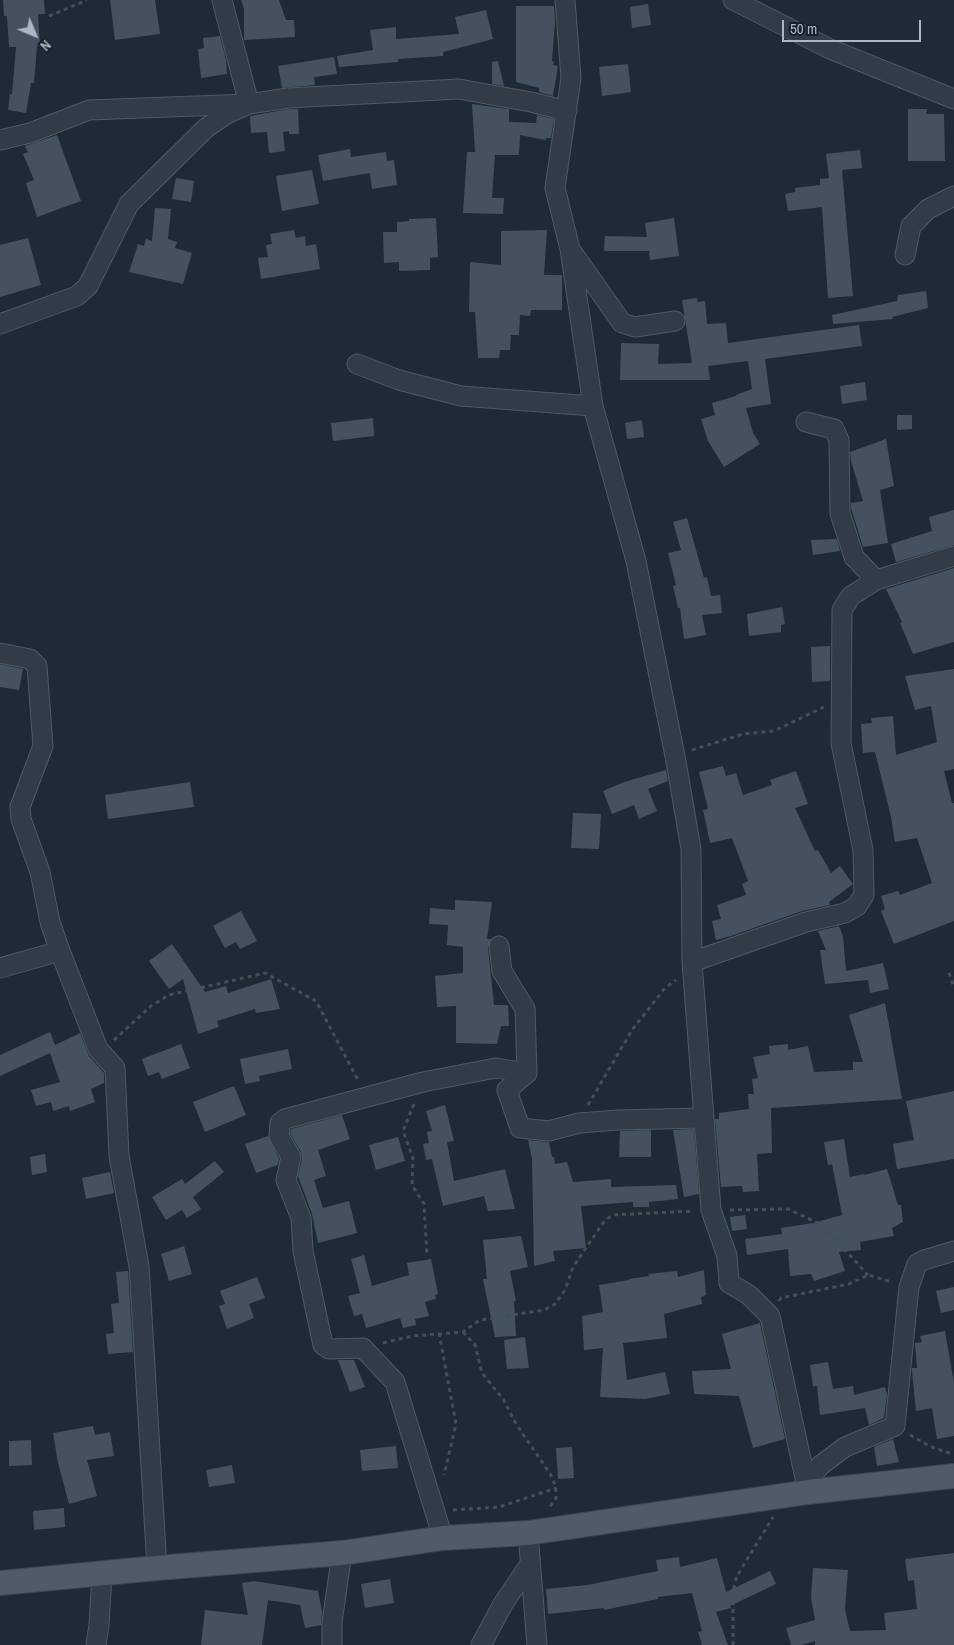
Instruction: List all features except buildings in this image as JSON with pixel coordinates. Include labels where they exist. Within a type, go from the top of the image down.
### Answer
[{"type":"main road","points":[[0,1583],[342,1553],[444,1538],[531,1532],[800,1490],[954,1476]]},
{"type":"street","points":[[222,0],[249,104]]},
{"type":"street","points":[[565,0],[572,78],[555,188],[570,249],[593,406],[636,562],[675,756],[691,849],[692,965],[702,1118],[711,1210],[727,1256],[729,1283],[749,1295],[770,1316],[800,1490]]},
{"type":"street","points":[[733,0],[830,50],[954,100]]},
{"type":"street","points":[[0,140],[30,133],[89,110],[249,104],[288,98],[459,89],[531,102],[567,111]]},
{"type":"street","points":[[0,324],[77,296],[88,286],[129,204],[206,128],[228,112],[249,104]]},
{"type":"street","points":[[904,255],[912,226],[928,209],[954,196]]},
{"type":"street","points":[[570,249],[622,323],[635,327],[675,321]]},
{"type":"street","points":[[357,364],[400,380],[461,396],[593,406]]},
{"type":"street","points":[[806,422],[834,429],[838,440],[840,514],[854,557],[876,580]]},
{"type":"street","points":[[692,965],[806,922],[845,912],[857,906],[864,895],[862,850],[841,743],[842,610],[851,596],[876,580],[954,556]]},
{"type":"street","points":[[0,653],[30,659],[37,666],[43,746],[20,807],[21,819],[40,872],[50,922],[60,950],[98,1049],[115,1068],[119,1156],[139,1266],[157,1568]]},
{"type":"street","points":[[498,946],[502,971],[525,1009],[527,1073]]},
{"type":"street","points":[[0,968],[60,950]]},
{"type":"street","points":[[444,1538],[395,1382],[363,1348],[329,1349],[323,1345],[303,1251],[301,1218],[286,1180],[291,1157],[279,1136],[280,1123],[285,1119],[423,1082],[496,1068],[527,1073]]},
{"type":"street","points":[[527,1073],[507,1090],[520,1128],[549,1131],[579,1124],[618,1120],[702,1118]]},
{"type":"street","points":[[800,1490],[821,1465],[845,1446],[895,1426],[909,1288],[917,1264],[954,1251]]},
{"type":"street","points":[[531,1532],[530,1564],[537,1645]]},
{"type":"street","points":[[332,1645],[332,1622],[342,1553]]},
{"type":"street","points":[[481,1645],[504,1604],[530,1564]]},
{"type":"street","points":[[96,1645],[102,1574]]},
{"type":"path","points":[[49,16],[87,0]]},
{"type":"path","points":[[675,756],[742,734],[774,731],[815,710],[841,700]]},
{"type":"path","points":[[579,1124],[632,1030],[665,988],[692,965]]},
{"type":"path","points":[[98,1049],[113,1040],[151,1006],[169,995],[265,973],[316,1002],[366,1097]]},
{"type":"path","points":[[949,973],[954,988]]},
{"type":"path","points":[[423,1082],[403,1132],[413,1158],[412,1185],[424,1204],[427,1255]]},
{"type":"path","points":[[363,1348],[412,1336],[463,1332],[480,1320],[544,1310],[555,1304],[565,1290],[573,1267],[605,1220],[613,1215],[788,1208],[822,1225],[868,1275],[909,1288]]},
{"type":"path","points":[[770,1316],[774,1306],[781,1298],[848,1284],[868,1275]]},
{"type":"path","points":[[463,1332],[475,1344],[482,1373],[503,1399],[516,1424],[552,1475],[556,1488],[556,1498],[531,1532]]},
{"type":"path","points":[[439,1333],[456,1424],[444,1477]]},
{"type":"path","points":[[895,1426],[930,1446],[954,1454]]},
{"type":"path","points":[[434,1508],[438,1510],[465,1510],[499,1507],[556,1488]]},
{"type":"path","points":[[733,1645],[733,1591],[737,1576],[800,1490]]}]
